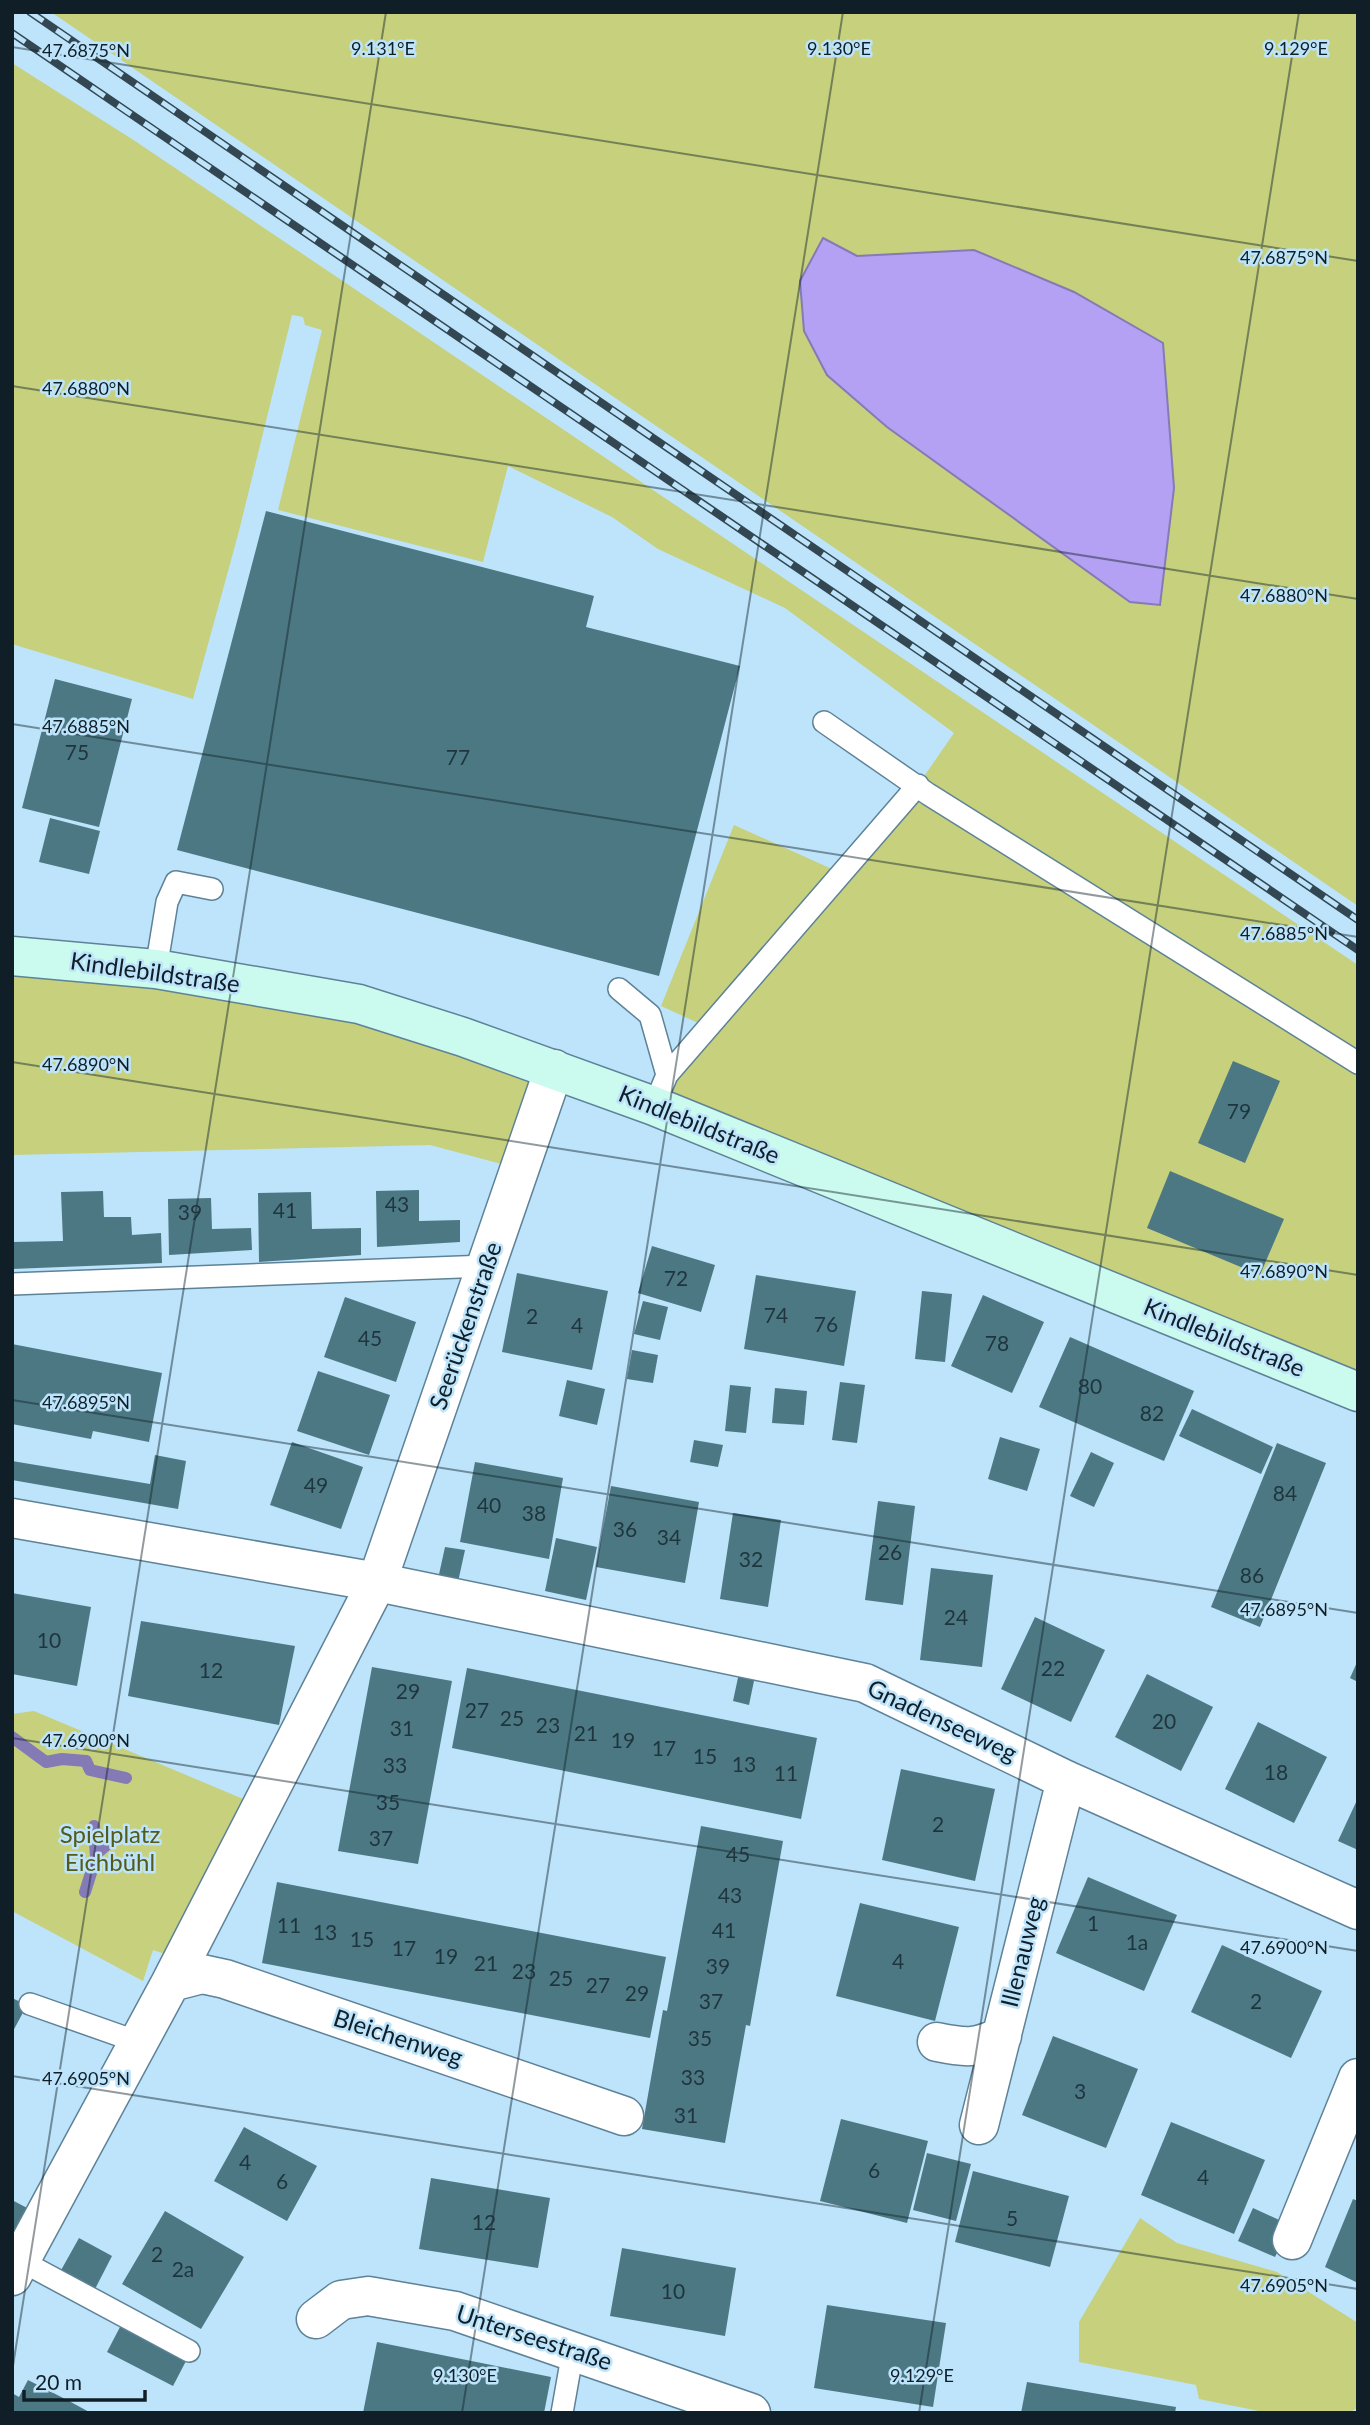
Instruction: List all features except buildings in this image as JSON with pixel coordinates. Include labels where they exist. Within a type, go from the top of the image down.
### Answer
[{"type":"main road","name":"Kindlebildstraße","points":[[12,956],[156,969],[359,1004],[554,1069],[661,1091],[1358,1392]]},
{"type":"street","name":"Seerückenstraße","points":[[377,1583],[554,1069]]},
{"type":"street","name":"Gnadenseeweg","points":[[12,1518],[377,1583],[864,1683],[1066,1780],[1358,1910]]},
{"type":"street","points":[[15,2264],[171,1982],[377,1583]]},
{"type":"street","name":"Illenauweg","points":[[979,2124],[1066,1780]]},
{"type":"street","name":"Bleichenweg","points":[[171,1982],[202,1974],[225,1979],[624,2116]]},
{"type":"street","points":[[937,2042],[963,2048],[979,2047],[1002,2036]]},
{"type":"street","points":[[1292,2240],[1358,2078]]},
{"type":"street","name":"Unterseestraße","points":[[316,2319],[341,2300],[368,2296],[455,2311],[751,2413]]},
{"type":"lane","points":[[824,722],[918,785],[1358,1063]]},
{"type":"lane","points":[[661,1091],[918,785]]},
{"type":"lane","points":[[156,969],[167,901],[176,882],[212,889]]},
{"type":"lane","points":[[618,989],[650,1015],[661,1091]]},
{"type":"lane","points":[[12,1284],[487,1266]]},
{"type":"lane","points":[[30,2004],[138,2042]]},
{"type":"lane","points":[[15,2264],[189,2351]]},
{"type":"lane","points":[[562,2413],[573,2351]]},
{"type":"green space","points":[[51,12],[1358,12],[1358,906]],"holes":[[[823,238],[857,256],[974,250],[887,427]]]},
{"type":"green space","points":[[12,63],[135,141],[1358,965],[1358,1392],[654,1106],[707,1027],[661,1006],[734,825],[841,873],[918,785],[954,733],[785,608],[658,549],[612,517],[508,466],[483,562],[278,510],[322,330],[305,325],[303,317],[292,315],[239,531],[193,699],[12,644]]},
{"type":"green space","points":[[156,969],[554,1069],[520,1169],[430,1145],[12,1155],[12,970]]},
{"type":"green space","name":"Spielplatz Eichbühl","points":[[34,1711],[248,1801],[165,1954],[153,1950],[143,1981],[12,1911],[12,1714]]},
{"type":"green space","points":[[1140,2218],[1177,2243],[1277,2272],[1358,2323],[1358,2407],[1349,2413],[1269,2413],[1199,2399],[1196,2385],[1079,2362],[1079,2322]]},
{"type":"shaded area","points":[[823,238],[857,256],[974,250],[1074,292],[1163,343],[1174,488],[1160,605],[1130,602],[887,427],[827,375],[804,331],[800,281]]},
{"type":"waterway","points":[[12,1737],[46,1762],[62,1759],[86,1761],[90,1770],[126,1778]]},
{"type":"waterway","points":[[85,1892],[96,1857],[94,1826]]},
{"type":"waterway","points":[[96,1854],[110,1842]]},
{"type":"railway","points":[[30,12],[1358,920]]},
{"type":"railway","points":[[12,33],[1358,950]]}]
